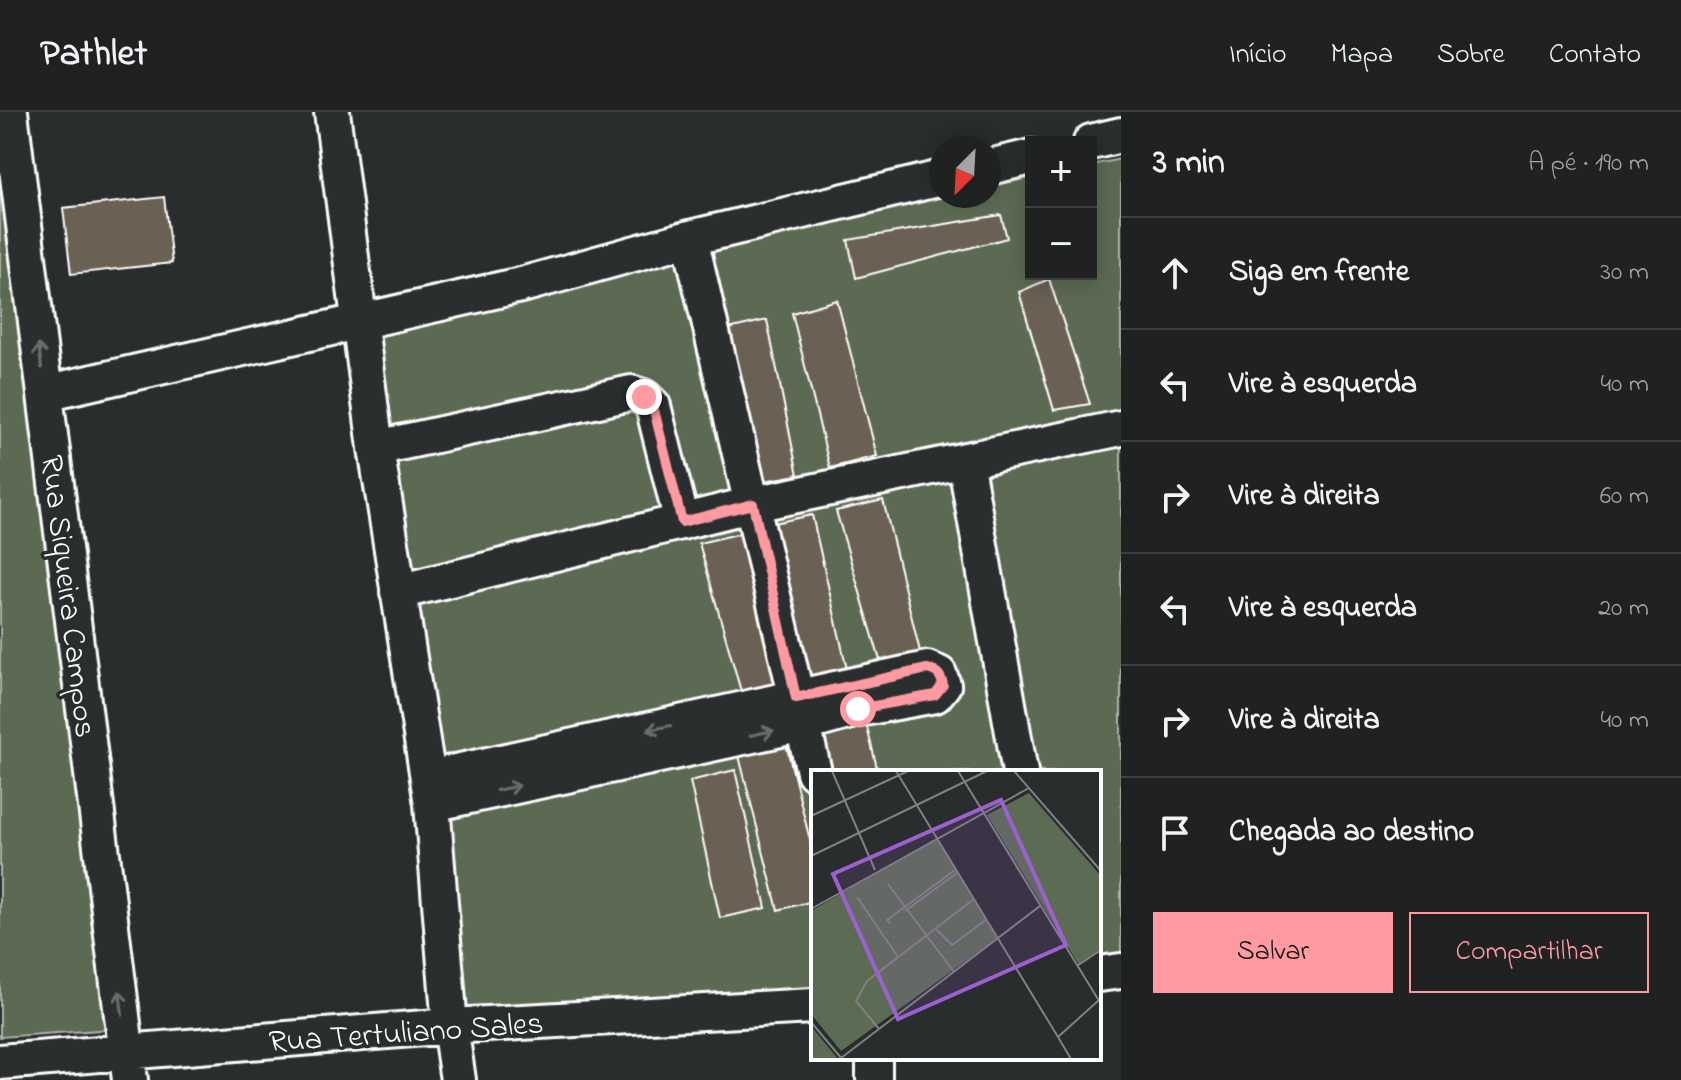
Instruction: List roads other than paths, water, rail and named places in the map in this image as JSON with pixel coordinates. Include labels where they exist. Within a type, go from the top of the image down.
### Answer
[{"type":"street","name":"Rua Siqueira Campos","points":[[10,112],[129,1067]]},
{"type":"street","points":[[332,112],[376,448],[430,791],[450,1026],[458,1080]]},
{"type":"street","points":[[1097,141],[1121,135]]},
{"type":"street","points":[[1001,164],[1025,158]]},
{"type":"street","points":[[45,393],[525,284],[690,238],[929,181]]},
{"type":"street","points":[[690,238],[814,770]]},
{"type":"street","points":[[376,448],[631,393],[644,397],[653,406],[682,522]]},
{"type":"street","points":[[398,592],[753,504],[1121,428]]},
{"type":"street","points":[[965,460],[1020,770]]},
{"type":"street","points":[[430,791],[800,711]]},
{"type":"street","points":[[1101,974],[1121,971]]},
{"type":"street","name":"Rua Tertuliano Sales","points":[[0,1062],[129,1067],[450,1026],[811,1006]]}]
